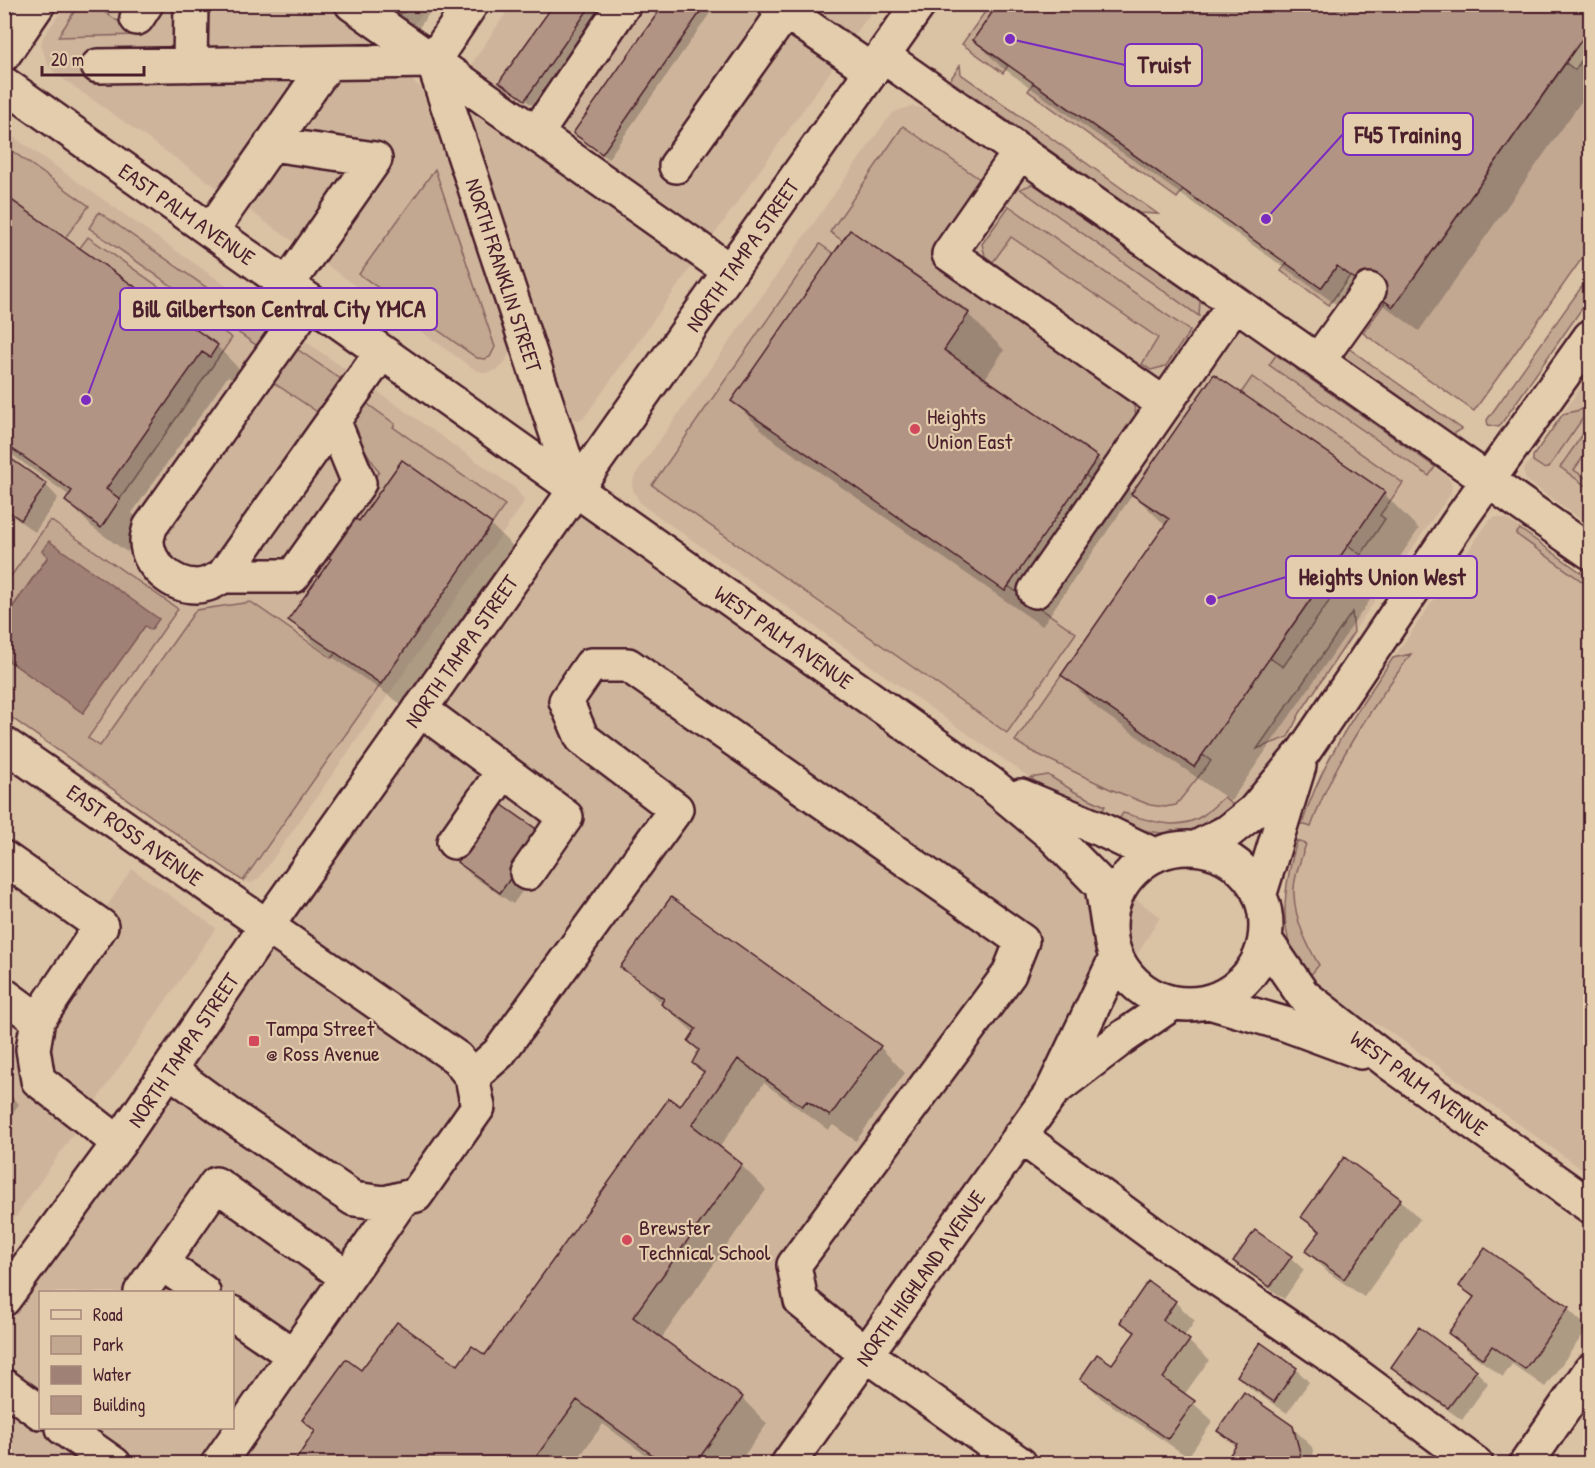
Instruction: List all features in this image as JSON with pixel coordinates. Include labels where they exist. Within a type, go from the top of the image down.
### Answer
[{"type":"street","points":[[4,54],[38,4]]},
{"type":"street","points":[[190,65],[191,4]]},
{"type":"street","points":[[352,4],[730,271]]},
{"type":"street","points":[[433,61],[471,4]]},
{"type":"street","points":[[536,134],[624,4]]},
{"type":"street","name":"NORTH TAMPA STREET","points":[[4,1299],[119,1143],[266,927],[919,4]]},
{"type":"street","points":[[676,166],[780,8],[877,63],[1020,152],[1590,552]]},
{"type":"street","points":[[98,66],[433,61]]},
{"type":"street","name":"NORTH FRANKLIN STREET","points":[[433,61],[575,489]]},
{"type":"street","points":[[211,231],[328,63]]},
{"type":"street","name":"EAST PALM AVENUE","points":[[4,84],[575,489]]},
{"type":"street","points":[[272,144],[375,159],[298,293],[150,527],[147,540],[149,555],[157,567],[167,576],[182,584],[196,586],[211,583],[223,576],[382,352]]},
{"type":"street","points":[[1020,152],[949,254],[1164,404]]},
{"type":"street","points":[[1318,361],[1369,290]]},
{"type":"street","points":[[1035,591],[1236,303]]},
{"type":"street","points":[[1196,848],[1229,831],[1254,811],[1304,751],[1488,480],[1590,338]]},
{"type":"street","points":[[223,576],[293,576],[359,483],[333,420]]},
{"type":"street","name":"WEST PALM AVENUE","points":[[575,489],[991,784],[1051,834],[1102,886],[1113,944],[1130,979],[1150,995],[1173,1003],[1191,1005],[1209,1002],[1229,994],[1246,980],[1259,962],[1266,941],[1266,917],[1260,893],[1248,876],[1233,862],[1216,853],[1196,848],[1174,849],[1154,855],[1135,868],[1120,886],[1111,908],[1113,944]]},
{"type":"street","points":[[169,1070],[240,1122],[354,1199],[385,1203],[416,1195],[478,1107],[472,1077],[499,1053],[676,809],[582,738],[566,701],[591,665],[628,665],[1022,941],[1009,974],[794,1265],[801,1301],[866,1354],[1020,1464]]},
{"type":"street","points":[[420,709],[566,817],[527,873]]},
{"type":"street","name":"EAST ROSS AVENUE","points":[[4,744],[457,1058],[472,1077]]},
{"type":"street","points":[[1260,893],[1304,751]]},
{"type":"street","points":[[454,842],[503,771]]},
{"type":"street","name":"WEST PALM AVENUE","points":[[991,784],[1101,829],[1154,855]]},
{"type":"street","points":[[4,858],[101,926],[38,1020],[33,1048],[38,1080],[119,1143]]},
{"type":"street","name":"WEST PALM AVENUE","points":[[1266,941],[1303,995],[1390,1063],[1590,1206]]},
{"type":"street","name":"NORTH HIGHLAND AVENUE","points":[[788,1464],[1052,1092],[1113,944]]},
{"type":"street","points":[[4,995],[38,1020]]},
{"type":"street","points":[[1209,1002],[1285,1024],[1390,1063]]},
{"type":"street","name":"NORTH HIGHLAND AVENUE","points":[[1052,1092],[1122,1038],[1173,1003]]},
{"type":"street","points":[[1020,1136],[1161,1240],[1328,1354],[1476,1464]]},
{"type":"street","points":[[142,1291],[216,1184],[347,1277]]},
{"type":"street","points":[[225,1443],[293,1355],[402,1199]]},
{"type":"street","points":[[162,1263],[200,1291]]},
{"type":"street","points":[[234,1314],[293,1355]]},
{"type":"street","points":[[1526,1464],[1590,1371]]},
{"type":"street","points":[[4,1386],[39,1411]]},
{"type":"street","points":[[64,1429],[114,1464]]},
{"type":"shaded area","points":[[512,4],[750,5],[831,63],[832,69],[583,419],[578,420],[572,417],[570,412],[468,106],[466,87],[473,62]]},
{"type":"shaded area","points":[[66,5],[429,5],[417,21],[407,28],[378,40],[381,80],[411,80],[421,88],[510,345],[510,352],[503,365],[497,370],[485,373],[474,369],[55,73],[48,65],[41,45],[43,37]]},
{"type":"shaded area","points":[[797,5],[876,5],[850,42]]},
{"type":"shaded area","points":[[912,106],[928,110],[989,152],[1448,477],[1452,484],[1451,493],[1336,656],[1300,713],[1267,776],[1250,801],[1170,835],[1125,826],[1043,787],[641,504],[634,492],[632,485],[635,475],[884,124],[894,112]]},
{"type":"shaded area","points":[[5,131],[515,488],[524,500],[260,877],[252,883],[243,881],[5,713]]},
{"type":"shaded area","points":[[1590,374],[1590,526],[1526,480],[1523,471]]},
{"type":"shaded area","points":[[582,496],[1160,917],[1095,1024],[783,1463],[5,1464],[5,1312]]},
{"type":"shaded area","points":[[1495,517],[1507,519],[1590,579],[1590,1175],[1392,1033],[1338,1003],[1323,991],[1309,977],[1287,932],[1285,903],[1288,870],[1307,807],[1321,772],[1366,697],[1489,521]]},
{"type":"shaded area","points":[[132,869],[216,928],[5,1232],[5,1058]]},
{"type":"green space","points":[[79,4],[94,5],[138,35],[58,37]]},
{"type":"green space","points":[[392,5],[410,5],[406,11],[395,17],[387,12]]},
{"type":"green space","points":[[990,5],[998,5],[973,40],[1008,66],[1003,73],[962,44]]},
{"type":"green space","points":[[1590,48],[1590,247],[1474,411],[1363,333],[1386,301],[1394,306],[1566,63],[1575,70]]},
{"type":"green space","points":[[960,65],[961,74],[1158,214],[1139,213],[950,80]]},
{"type":"green space","points":[[1033,83],[1183,190],[1177,198],[1028,91]]},
{"type":"green space","points":[[903,126],[981,180],[937,259],[941,271],[1133,402],[1136,415],[1092,480],[1085,475],[1098,457],[944,350],[969,312],[850,230],[843,241],[830,232]]},
{"type":"green space","points":[[5,146],[89,206],[65,238],[5,195]]},
{"type":"green space","points":[[435,169],[495,347],[490,357],[485,359],[477,358],[359,274]]},
{"type":"green space","points":[[1033,184],[1200,301],[1199,316],[1020,189]]},
{"type":"green space","points":[[1009,206],[1190,331],[1166,366],[1151,370],[1142,364],[1158,338],[1011,237],[993,262],[985,256],[982,244]]},
{"type":"green space","points":[[99,212],[267,330],[259,347],[89,228]]},
{"type":"green space","points":[[88,237],[232,338],[120,499],[106,489],[79,249]]},
{"type":"green space","points":[[820,244],[834,254],[1005,591],[1008,586],[1076,633],[1007,733],[652,485]]},
{"type":"green space","points":[[1287,263],[1321,288],[1337,266],[1350,276],[1329,305],[1281,271]]},
{"type":"green space","points":[[1590,275],[1590,297],[1499,427],[1488,425],[1487,420]]},
{"type":"green space","points":[[1344,345],[1462,429],[1452,435],[1346,360],[1342,351]]},
{"type":"green space","points":[[294,347],[345,382],[322,415],[271,381]]},
{"type":"green space","points":[[1276,355],[1435,467],[1429,476],[1269,365]]},
{"type":"green space","points":[[1252,377],[1403,483],[1380,515],[1385,519],[1361,555],[1348,545],[1384,492],[1241,393]]},
{"type":"green space","points":[[362,400],[395,424],[393,427],[505,505],[492,524],[402,460],[359,521],[349,514],[379,472],[347,422]]},
{"type":"green space","points":[[1590,401],[1590,408],[1549,467],[1545,469],[1533,461],[1533,456],[1563,414],[1584,409]]},
{"type":"green space","points":[[1590,424],[1590,447],[1574,470],[1590,481],[1590,489],[1560,467]]},
{"type":"green space","points":[[50,520],[178,609],[88,738],[100,746],[196,610],[251,602],[332,658],[336,652],[381,684],[243,881],[5,713],[5,658],[83,713],[145,626],[48,556],[5,618],[5,585]]},
{"type":"green space","points":[[1520,529],[1590,579],[1590,587],[1516,534]]},
{"type":"green space","points":[[1337,561],[1351,570],[1283,667],[1270,658]]},
{"type":"green space","points":[[1352,612],[1354,632],[1300,713],[1288,737],[1257,749]]},
{"type":"green space","points":[[1411,654],[1342,758],[1311,827],[1302,824],[1319,780],[1353,717],[1393,658]]},
{"type":"green space","points":[[1061,675],[1194,767],[1203,755],[1211,761],[1176,805],[1165,807],[1150,805],[1110,789],[1015,741]]},
{"type":"green space","points":[[1048,775],[1075,792],[1105,806],[1101,816],[1080,808],[1030,778]]},
{"type":"green space","points":[[1224,797],[1239,810],[1207,829],[1181,833],[1159,833],[1117,822],[1123,813],[1163,823],[1192,821],[1202,816]]},
{"type":"green space","points":[[1297,841],[1306,844],[1295,882],[1296,913],[1319,965],[1309,977],[1292,953],[1285,922],[1290,867]]},
{"type":"water","points":[[49,541],[159,619],[151,630],[145,626],[83,713],[5,658],[5,618],[48,557],[42,551]]},
{"type":"building","points":[[554,4],[592,4],[525,100],[499,82]]},
{"type":"building","points":[[664,4],[706,4],[602,154],[573,133]]},
{"type":"building","points":[[998,4],[1583,4],[1590,10],[1590,28],[1393,307],[1337,266],[1321,288],[973,40]]},
{"type":"building","points":[[4,195],[218,345],[210,357],[202,352],[106,489],[120,499],[101,528],[65,501],[72,491],[4,443]]},
{"type":"building","name":"Heights Union East","points":[[850,230],[969,313],[944,350],[1098,457],[1005,591],[731,401]]},
{"type":"building","points":[[1214,374],[1385,492],[1194,767],[1061,675],[1169,519],[1131,494]]},
{"type":"building","points":[[4,454],[47,484],[21,520],[4,508]]},
{"type":"building","points":[[402,460],[492,524],[381,684],[288,620],[331,559],[326,555],[353,517],[359,521]]},
{"type":"building","points":[[498,802],[542,833],[500,893],[457,862]]},
{"type":"building","name":"Brewster Technical School","points":[[671,897],[881,1046],[830,1116],[807,1101],[802,1106],[738,1059],[692,1125],[742,1164],[633,1317],[743,1397],[695,1464],[665,1464],[577,1400],[531,1464],[293,1464],[315,1431],[302,1420],[346,1359],[361,1370],[397,1322],[458,1365],[472,1346],[485,1355],[669,1098],[680,1106],[704,1072],[692,1063],[699,1050],[688,1041],[696,1029],[661,1004],[664,999],[620,967]]},
{"type":"building","points":[[1344,1157],[1401,1199],[1344,1279],[1305,1251],[1320,1231],[1301,1217]]},
{"type":"building","points":[[1255,1230],[1292,1256],[1270,1287],[1233,1261]]},
{"type":"building","points":[[1485,1248],[1569,1307],[1525,1369],[1492,1346],[1483,1359],[1448,1333],[1474,1297],[1459,1286]]},
{"type":"building","points":[[1148,1281],[1176,1301],[1163,1320],[1190,1340],[1163,1378],[1195,1401],[1168,1439],[1080,1379],[1097,1354],[1112,1364],[1135,1332],[1120,1322]]},
{"type":"building","points":[[1419,1327],[1477,1370],[1448,1408],[1391,1367]]},
{"type":"building","points":[[1260,1342],[1297,1368],[1274,1402],[1237,1376]]},
{"type":"building","points":[[1244,1392],[1293,1426],[1303,1464],[1224,1464],[1237,1444],[1217,1431]]},
{"type":"place","name":"Truist","points":[[1010,39]]},
{"type":"place","name":"F45 Training","points":[[1266,219]]},
{"type":"place","name":"Bill Gilbertson Central City YMCA","points":[[86,400]]},
{"type":"place","name":"Heights Union East","points":[[915,429]]},
{"type":"place","name":"Heights Union West","points":[[1211,600]]},
{"type":"place","name":"Tampa Street @ Ross Avenue","points":[[254,1041]]},
{"type":"place","name":"Brewster Technical School","points":[[627,1240]]}]
